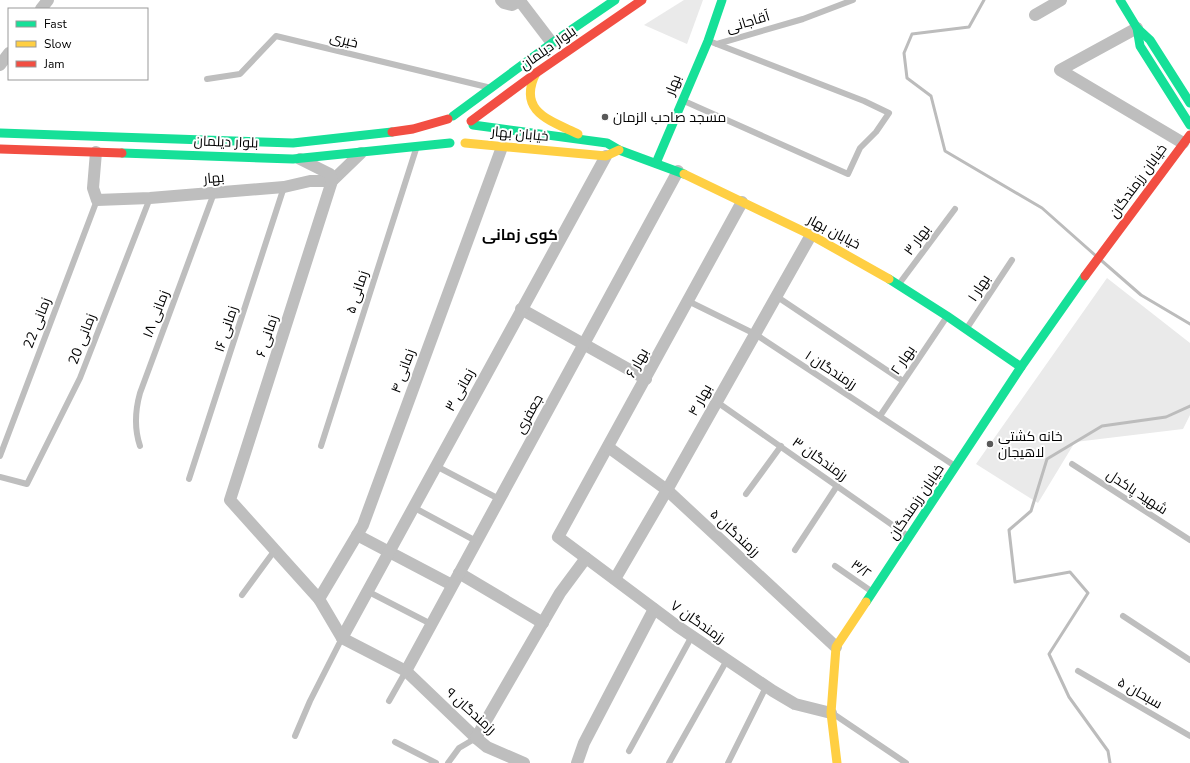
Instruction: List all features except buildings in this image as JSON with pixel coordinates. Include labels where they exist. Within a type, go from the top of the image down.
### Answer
[{"type":"main road","name":"بلوار دیلمان","points":[[0,133],[293,143],[413,129],[450,117],[552,43],[615,0]]},
{"type":"main road","name":"بلوار دیلمان","points":[[472,123],[536,73],[642,0]]},
{"type":"main road","name":"بهار","points":[[708,41],[716,0]]},
{"type":"main road","name":"بهار","points":[[656,163],[708,41],[722,0]]},
{"type":"main road","points":[[1120,0],[1137,28],[1150,40],[1190,103]]},
{"type":"main road","points":[[1137,28],[1140,46],[1190,124]]},
{"type":"main road","points":[[536,73],[529,90],[531,102],[537,112],[591,141]]},
{"type":"main road","points":[[463,115],[472,123],[472,136],[465,143],[460,145],[450,143],[444,131],[450,117],[463,115]]},
{"type":"main road","name":"خیابان بهار","points":[[472,123],[607,143],[619,150],[678,171],[811,235],[898,285],[947,316],[1021,367]]},
{"type":"main road","points":[[56,134],[56,150]]},
{"type":"main road","name":"خیابان رزمندگان","points":[[837,763],[831,713],[836,646],[910,537],[1021,367],[1109,244],[1187,139]]},
{"type":"main road","name":"بلوار دیلمان","points":[[4,149],[299,158],[450,143]]},
{"type":"main road","name":"خیابان بهار","points":[[465,143],[606,156],[619,150]]},
{"type":"street","points":[[42,8],[48,0]]},
{"type":"street","points":[[501,0],[504,3],[512,5],[520,1],[552,43]]},
{"type":"street","points":[[1035,14],[1061,0]]},
{"type":"street","points":[[1137,28],[1060,70],[1187,139]]},
{"type":"street","points":[[0,65],[8,54]]},
{"type":"street","name":"زمانی ۴","points":[[319,599],[363,525],[502,147]]},
{"type":"street","points":[[0,160],[4,149]]},
{"type":"street","points":[[96,152],[93,188],[97,200]]},
{"type":"street","points":[[299,158],[330,174],[332,181],[361,152]]},
{"type":"street","name":"زمانی ۳","points":[[342,638],[606,156]]},
{"type":"street","name":"جعفری","points":[[406,671],[678,171]]},
{"type":"street","name":"بهار","points":[[97,200],[214,193],[284,187],[310,181],[332,181]]},
{"type":"street","name":"زمانی ۶","points":[[275,550],[230,500],[332,181]]},
{"type":"street","name":"بهار ۶","points":[[558,537],[742,202]]},
{"type":"street","name":"بهار ۴","points":[[614,579],[667,490],[811,235]]},
{"type":"street","points":[[522,309],[646,379]]},
{"type":"street","name":"رزمندگان ۵","points":[[608,447],[667,490],[836,646]]},
{"type":"street","points":[[357,535],[452,585]]},
{"type":"street","name":"رزمندگان ۷","points":[[558,537],[654,609],[766,687],[795,704],[831,713]]},
{"type":"street","points":[[275,550],[319,599],[342,638]]},
{"type":"street","points":[[476,738],[560,593],[586,558]]},
{"type":"street","points":[[459,573],[543,623]]},
{"type":"street","points":[[577,763],[584,743],[654,609]]},
{"type":"street","name":"رزمندگان ۹","points":[[342,638],[406,671],[487,747],[524,763]]},
{"type":"lane","name":"آقاجانی","points":[[717,44],[803,20],[853,0]]},
{"type":"lane","name":"خیری","points":[[207,80],[240,74],[276,36],[490,88]]},
{"type":"lane","points":[[683,100],[848,174],[860,148],[876,132],[889,113],[864,101],[708,41]]},
{"type":"lane","name":"زمانی ۵","points":[[321,446],[417,146]]},
{"type":"lane","name":"زمانی ۱۶","points":[[189,479],[284,187]]},
{"type":"lane","name":"زمانی ۱۸","points":[[140,446],[136,435],[136,409],[140,393],[214,193]]},
{"type":"lane","name":"زمانی 20","points":[[0,477],[27,484],[80,378],[150,198]]},
{"type":"lane","name":"زمانی 22","points":[[0,456],[97,200]]},
{"type":"lane","name":"بهار ۳","points":[[898,285],[955,209]]},
{"type":"lane","name":"بهار ۱","points":[[966,329],[1012,260]]},
{"type":"lane","points":[[776,296],[903,381]]},
{"type":"lane","name":"رزمندگان ۱","points":[[688,301],[755,334],[956,467]]},
{"type":"lane","name":"بهار ۲","points":[[880,416],[947,316]]},
{"type":"lane","name":"رزمندگان ۳","points":[[717,402],[910,537]]},
{"type":"lane","points":[[746,494],[780,446]]},
{"type":"lane","name":"شهید پاکدل","points":[[1072,464],[1190,540]]},
{"type":"lane","points":[[436,466],[499,499]]},
{"type":"lane","points":[[795,550],[838,486]]},
{"type":"lane","points":[[413,507],[476,541]]},
{"type":"lane","points":[[242,595],[275,550]]},
{"type":"lane","name":"۳/۲","points":[[835,566],[872,592]]},
{"type":"lane","points":[[367,591],[431,624]]},
{"type":"lane","points":[[1123,616],[1190,660]]},
{"type":"lane","points":[[629,751],[692,636]]},
{"type":"lane","points":[[295,736],[310,701],[342,638]]},
{"type":"lane","points":[[669,763],[727,660]]},
{"type":"lane","points":[[389,701],[406,671]]},
{"type":"lane","name":"سبحان ۵","points":[[1078,671],[1190,736]]},
{"type":"lane","points":[[728,763],[766,687]]},
{"type":"lane","points":[[831,713],[867,735],[906,763]]},
{"type":"lane","points":[[448,763],[459,748],[476,738]]},
{"type":"lane","points":[[395,742],[436,763]]},
{"type":"shaded area","points":[[684,0],[703,0],[687,44],[644,25]]},
{"type":"shaded area","points":[[1107,278],[1190,343],[1190,415],[1183,429],[1075,442],[1038,503],[976,464]]},
{"type":"waterway","points":[[984,0],[969,27],[912,34],[904,53],[907,78],[931,96],[945,151],[1042,208],[1095,255]]},
{"type":"waterway","points":[[1102,261],[1141,295],[1190,324]]},
{"type":"waterway","points":[[1110,763],[1108,751],[1069,697],[1049,654],[1088,593],[1070,572],[1015,582],[1009,530],[1031,511],[1047,459],[1102,426],[1166,417],[1190,406]]},
{"type":"traffic: fast","points":[[453,116],[552,43],[615,0]]},
{"type":"traffic: fast","points":[[656,163],[708,41],[722,0]]},
{"type":"traffic: fast","points":[[1120,0],[1137,28],[1150,40],[1190,103]]},
{"type":"traffic: fast","points":[[1137,28],[1140,46],[1190,125]]},
{"type":"traffic: fast","points":[[473,125],[607,143],[619,150],[684,174]]},
{"type":"traffic: fast","points":[[0,133],[293,143],[392,132]]},
{"type":"traffic: fast","points":[[122,153],[293,159],[450,143]]},
{"type":"traffic: fast","points":[[866,602],[1021,367],[1085,276]]},
{"type":"traffic: fast","points":[[889,279],[947,316],[1021,367]]},
{"type":"traffic: slow","points":[[536,73],[531,86],[530,97],[533,105],[547,119],[578,134]]},
{"type":"traffic: slow","points":[[465,143],[606,156],[619,150]]},
{"type":"traffic: slow","points":[[684,174],[811,235],[889,279]]},
{"type":"traffic: slow","points":[[837,763],[831,713],[836,647],[866,602]]},
{"type":"traffic: jam","points":[[471,121],[536,73],[642,0]]},
{"type":"traffic: jam","points":[[392,132],[413,129],[448,119]]},
{"type":"traffic: jam","points":[[1085,276],[1190,135]]},
{"type":"traffic: jam","points":[[0,149],[122,153]]},
{"type":"place","name":"مسجد صاحب الزمان","points":[[605,117]]},
{"type":"place","name":"خانه کشتی لاهیجان","points":[[990,444]]},
{"type":"district","name":"کوی زمانی","points":[[520,235]]}]
